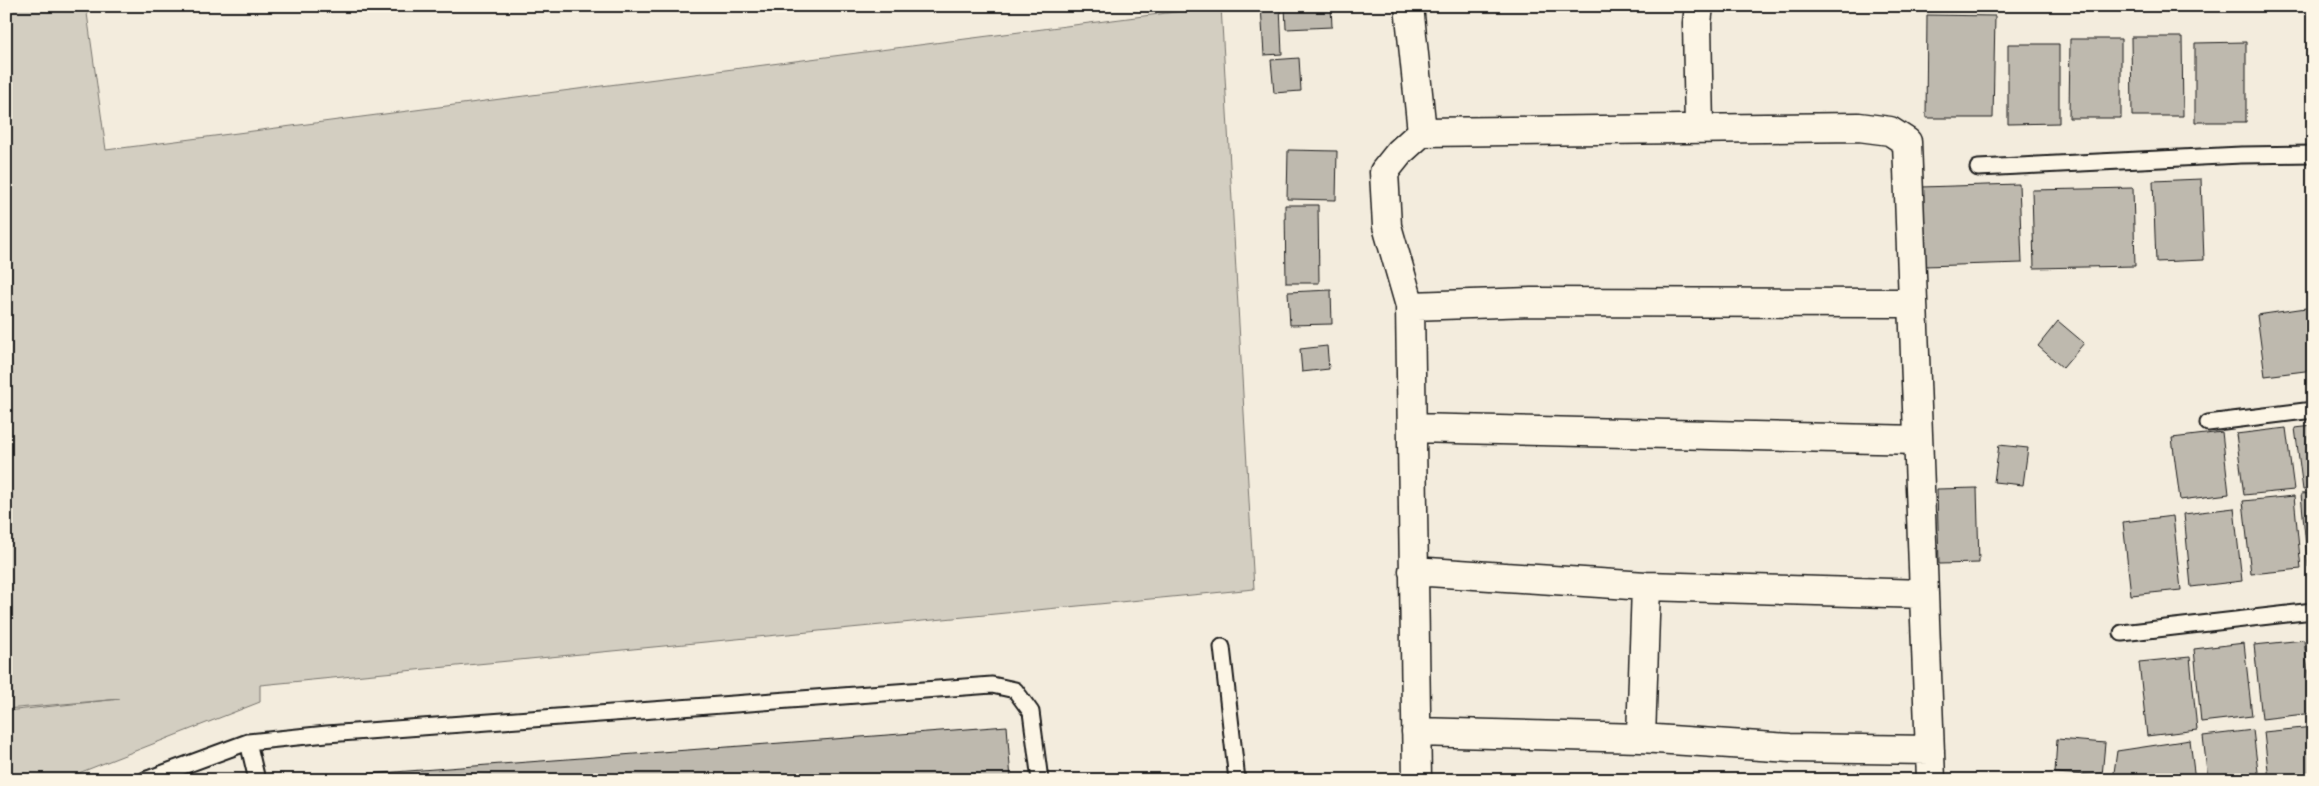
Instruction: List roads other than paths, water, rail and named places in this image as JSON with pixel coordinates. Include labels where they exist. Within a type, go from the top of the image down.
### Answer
[{"type":"street","points":[[1409,6],[1422,132]]},
{"type":"street","points":[[1699,6],[1697,23],[1699,129]]},
{"type":"street","points":[[1417,780],[1410,306],[1388,226],[1384,172],[1400,152],[1422,132],[1859,127],[1890,130],[1907,142],[1931,780]]},
{"type":"street","points":[[1410,306],[1541,302],[1913,303]]},
{"type":"street","points":[[1412,428],[1675,436],[1918,440]]},
{"type":"street","points":[[1413,571],[1646,586],[1924,594]]},
{"type":"street","points":[[1641,738],[1646,586]]},
{"type":"street","points":[[1416,732],[1641,738],[1790,748],[1930,750]]},
{"type":"lane","points":[[1978,168],[2241,155],[2313,154]]},
{"type":"lane","points":[[2208,422],[2313,410]]},
{"type":"lane","points":[[2122,632],[2313,611]]},
{"type":"lane","points":[[1222,647],[1237,780]]},
{"type":"lane","points":[[145,780],[248,742],[327,734],[992,685],[1015,690],[1031,712],[1040,780]]},
{"type":"lane","points":[[248,742],[257,780]]}]
